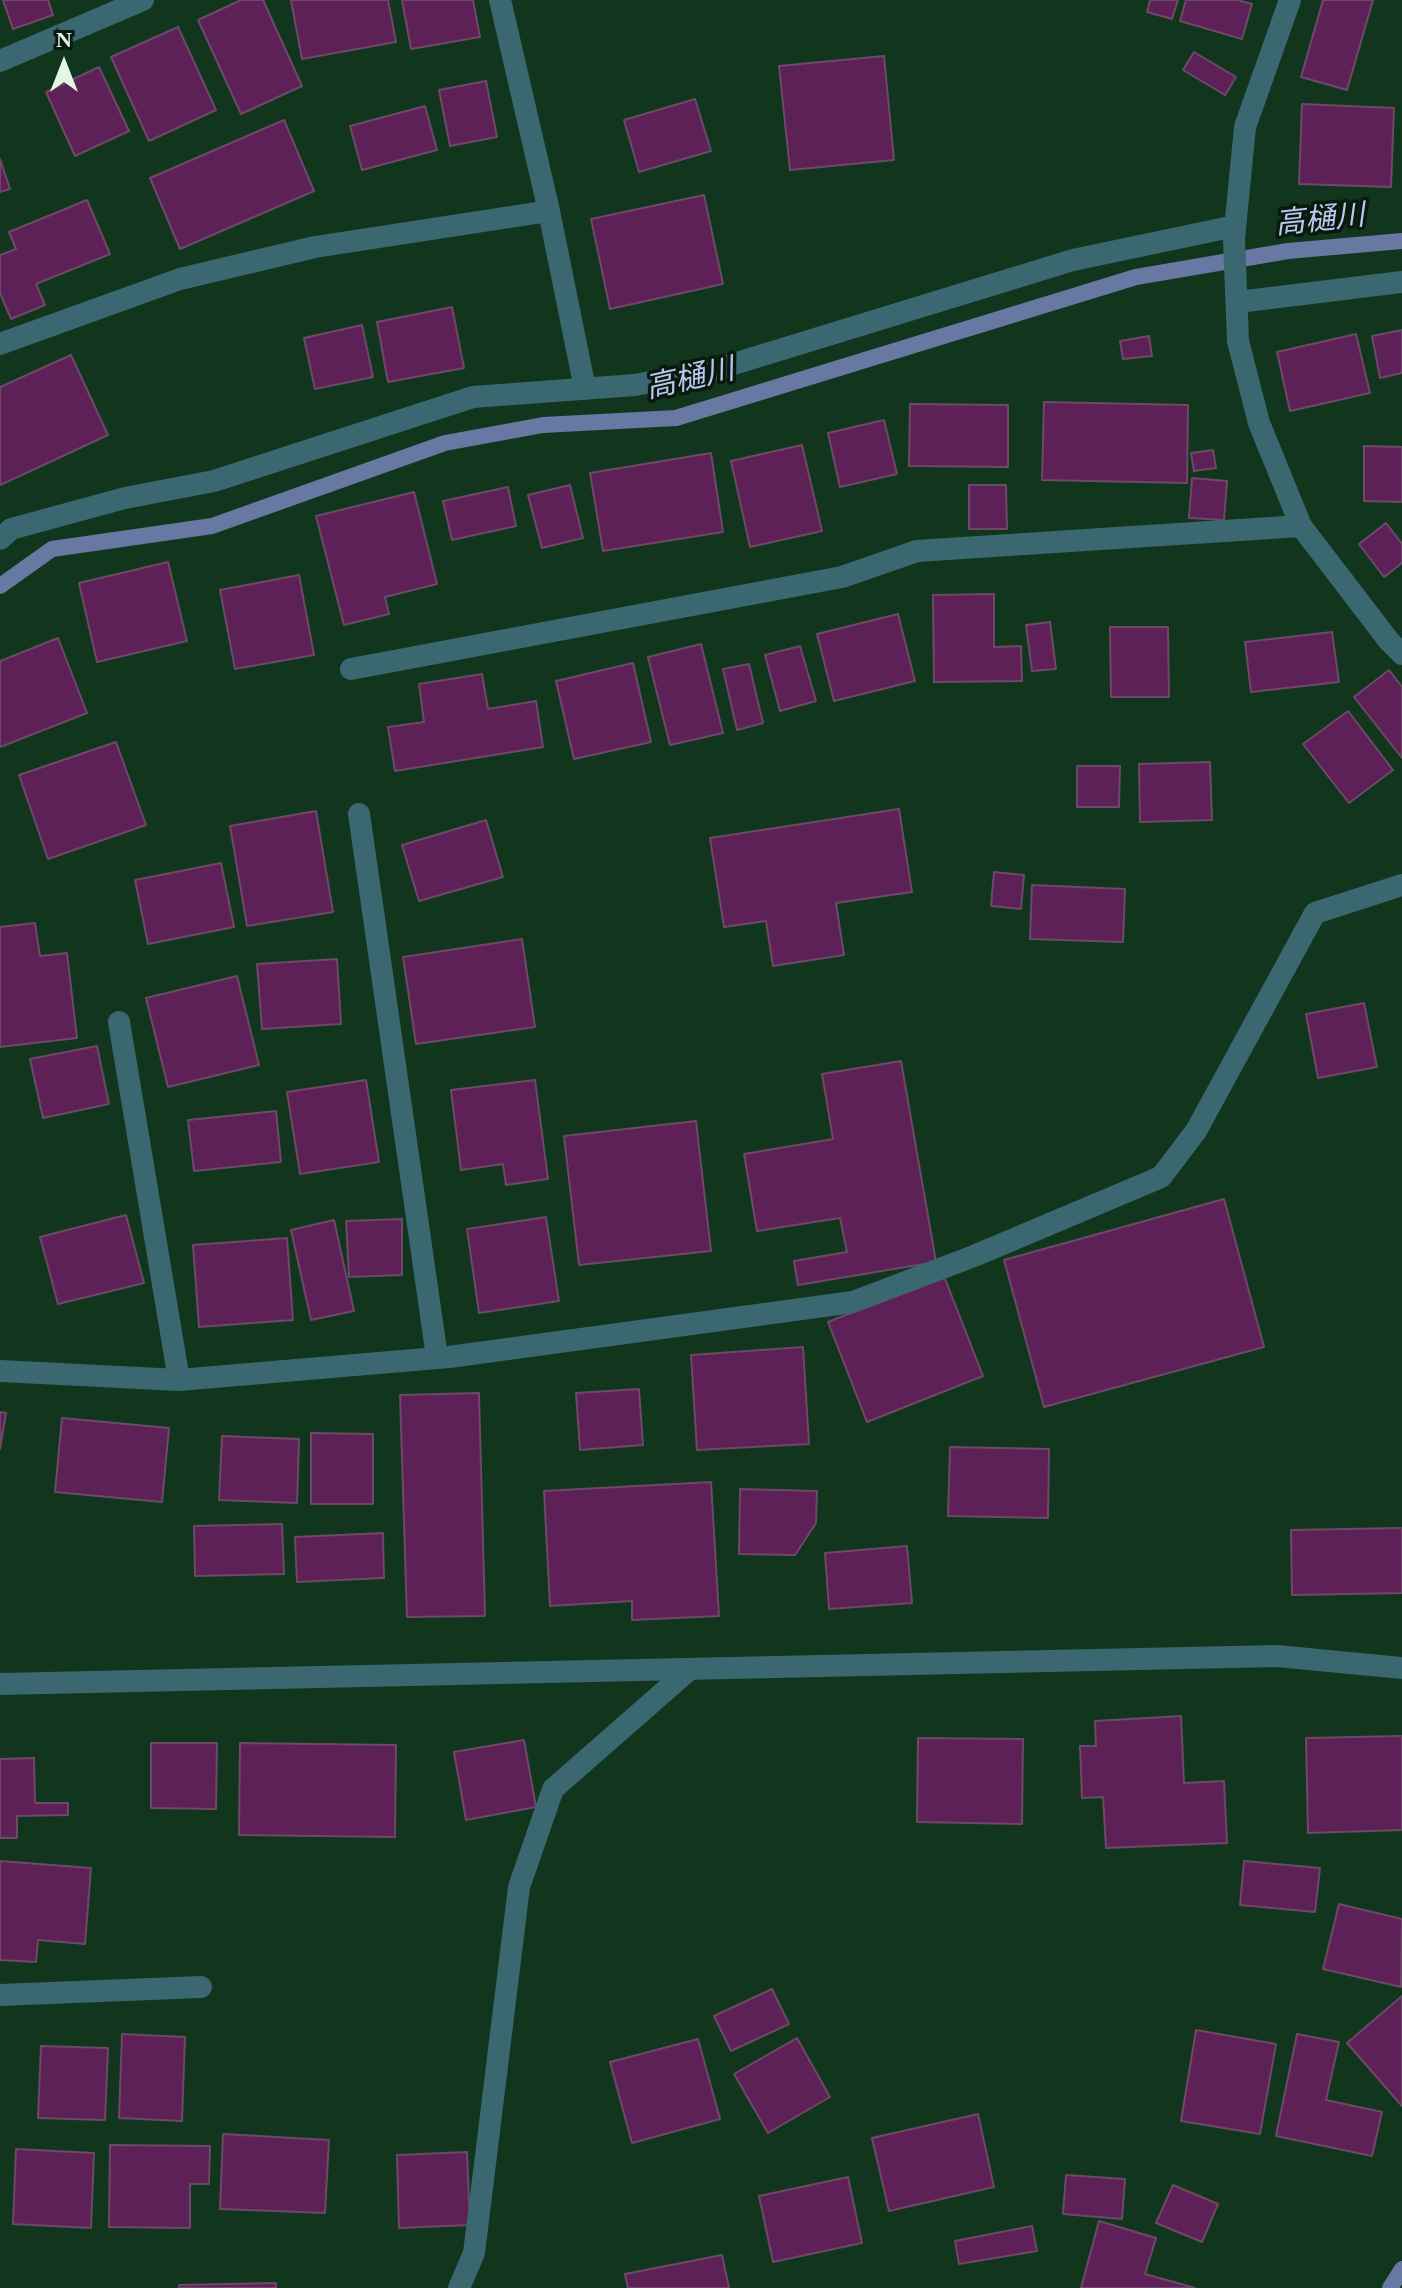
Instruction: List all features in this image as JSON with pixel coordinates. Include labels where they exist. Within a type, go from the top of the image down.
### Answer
[{"type":"street","points":[[0,61],[143,0]]},
{"type":"street","points":[[500,0],[549,211],[585,389]]},
{"type":"street","points":[[1290,0],[1245,127],[1234,232],[1238,341],[1259,423],[1301,526],[1402,654]]},
{"type":"street","points":[[0,344],[180,279],[315,247],[549,211]]},
{"type":"street","points":[[0,539],[11,529],[111,502],[214,481],[473,397],[635,385],[714,370],[1073,260],[1234,232]]},
{"type":"street","points":[[1237,292],[1402,282]]},
{"type":"street","points":[[351,669],[842,577],[917,551],[1301,526]]},
{"type":"street","points":[[359,814],[437,1357]]},
{"type":"street","points":[[0,1371],[179,1380],[437,1357],[853,1302],[974,1256],[1161,1177],[1196,1131],[1315,913],[1402,885]]},
{"type":"street","points":[[119,1022],[179,1380]]},
{"type":"street","points":[[0,1684],[1277,1656],[1402,1668]]},
{"type":"street","points":[[459,2288],[474,2253],[519,1887],[553,1789],[690,1669]]},
{"type":"street","points":[[0,1995],[201,1987]]},
{"type":"building","points":[[3,0],[48,0],[53,15],[13,29]]},
{"type":"building","points":[[241,0],[263,0],[302,86],[241,114],[198,20]]},
{"type":"building","points":[[291,0],[388,0],[396,42],[302,59]]},
{"type":"building","points":[[402,0],[473,0],[480,37],[411,49]]},
{"type":"building","points":[[1150,0],[1178,0],[1172,19],[1147,12]]},
{"type":"building","points":[[1186,0],[1237,0],[1252,4],[1242,39],[1180,21]]},
{"type":"building","points":[[1323,0],[1373,0],[1347,90],[1301,77]]},
{"type":"building","points":[[178,27],[216,110],[149,141],[111,57]]},
{"type":"building","points":[[1194,52],[1236,77],[1225,95],[1183,70]]},
{"type":"building","points":[[884,56],[894,160],[790,170],[779,66]]},
{"type":"building","points":[[99,67],[129,131],[75,156],[46,92]]},
{"type":"building","points":[[486,81],[497,137],[450,146],[439,90]]},
{"type":"building","points":[[695,99],[711,151],[639,172],[624,120]]},
{"type":"building","points":[[1302,104],[1394,108],[1391,187],[1299,184]]},
{"type":"building","points":[[425,106],[437,150],[362,170],[350,126]]},
{"type":"building","points":[[284,120],[314,191],[180,249],[150,178]]},
{"type":"building","points":[[0,159],[10,189],[0,192]]},
{"type":"building","points":[[704,195],[723,284],[610,309],[591,219]]},
{"type":"building","points":[[87,200],[110,254],[36,284],[45,305],[11,319],[0,293],[0,255],[16,249],[9,232]]},
{"type":"building","points":[[452,307],[464,368],[388,382],[377,322]]},
{"type":"building","points":[[362,325],[373,377],[315,389],[304,338]]},
{"type":"building","points":[[1402,330],[1402,373],[1380,378],[1372,336]]},
{"type":"building","points":[[1356,334],[1370,393],[1290,411],[1277,352]]},
{"type":"building","points":[[1149,336],[1152,356],[1123,359],[1120,341]]},
{"type":"building","points":[[71,355],[108,435],[0,485],[0,387]]},
{"type":"building","points":[[1044,402],[1188,405],[1187,483],[1042,480]]},
{"type":"building","points":[[910,404],[1008,405],[1008,467],[909,466]]},
{"type":"building","points":[[884,420],[897,474],[840,487],[828,433]]},
{"type":"building","points":[[802,445],[822,531],[750,547],[731,461]]},
{"type":"building","points":[[1364,446],[1402,447],[1402,502],[1364,501]]},
{"type":"building","points":[[1213,450],[1216,468],[1194,471],[1191,453]]},
{"type":"building","points":[[711,453],[723,532],[603,551],[590,473]]},
{"type":"building","points":[[1192,478],[1227,481],[1224,520],[1189,518]]},
{"type":"building","points":[[570,485],[583,538],[542,548],[528,495]]},
{"type":"building","points":[[969,485],[1006,485],[1007,529],[969,529]]},
{"type":"building","points":[[508,487],[516,526],[452,540],[443,501]]},
{"type":"building","points":[[414,492],[437,584],[385,597],[389,614],[344,625],[316,516]]},
{"type":"building","points":[[1386,523],[1402,544],[1402,563],[1384,577],[1359,544]]},
{"type":"building","points":[[168,562],[187,641],[97,662],[79,583]]},
{"type":"building","points":[[299,575],[314,655],[235,669],[220,590]]},
{"type":"building","points":[[994,594],[994,647],[1021,646],[1022,681],[934,682],[933,595]]},
{"type":"building","points":[[898,614],[915,681],[834,701],[817,634]]},
{"type":"building","points":[[1050,622],[1056,669],[1032,671],[1026,625]]},
{"type":"building","points":[[1110,627],[1168,627],[1169,697],[1111,697]]},
{"type":"building","points":[[1332,632],[1339,682],[1251,692],[1245,642]]},
{"type":"building","points":[[58,638],[87,713],[0,747],[0,661]]},
{"type":"building","points":[[701,644],[723,733],[670,745],[648,657]]},
{"type":"building","points":[[800,646],[816,701],[780,711],[765,655]]},
{"type":"building","points":[[633,663],[651,742],[574,759],[556,681]]},
{"type":"building","points":[[749,664],[763,723],[737,730],[723,669]]},
{"type":"building","points":[[1389,670],[1402,687],[1402,758],[1354,697]]},
{"type":"building","points":[[482,674],[488,709],[536,701],[543,747],[395,771],[388,727],[424,722],[419,684]]},
{"type":"building","points":[[1348,711],[1393,770],[1349,803],[1303,744]]},
{"type":"building","points":[[116,742],[146,825],[48,859],[19,775]]},
{"type":"building","points":[[1210,762],[1212,820],[1140,822],[1139,764]]},
{"type":"building","points":[[1077,766],[1120,766],[1119,807],[1077,807]]},
{"type":"building","points":[[899,809],[912,892],[836,903],[844,955],[773,966],[766,921],[724,927],[710,838]]},
{"type":"building","points":[[316,811],[333,912],[247,926],[230,826]]},
{"type":"building","points":[[486,820],[503,877],[419,901],[402,845]]},
{"type":"building","points":[[221,863],[234,927],[148,944],[135,880]]},
{"type":"building","points":[[994,872],[1024,875],[1021,909],[991,906]]},
{"type":"building","points":[[1032,885],[1125,889],[1123,942],[1030,939]]},
{"type":"building","points":[[35,923],[40,956],[67,953],[77,1038],[0,1047],[0,927]]},
{"type":"building","points":[[522,939],[535,1027],[416,1044],[403,957]]},
{"type":"building","points":[[337,959],[341,1024],[262,1029],[257,964]]},
{"type":"building","points":[[237,976],[259,1065],[168,1087],[146,998]]},
{"type":"building","points":[[1364,1003],[1377,1067],[1318,1078],[1306,1014]]},
{"type":"building","points":[[97,1046],[109,1104],[43,1118],[30,1059]]},
{"type":"building","points":[[901,1061],[936,1262],[798,1285],[794,1261],[847,1252],[840,1218],[757,1231],[744,1154],[833,1139],[822,1074]]},
{"type":"building","points":[[366,1080],[379,1162],[300,1174],[287,1092]]},
{"type":"building","points":[[535,1080],[548,1179],[506,1185],[503,1164],[461,1170],[451,1090]]},
{"type":"building","points":[[276,1111],[281,1162],[194,1171],[188,1120]]},
{"type":"building","points":[[696,1121],[711,1251],[579,1265],[564,1136]]},
{"type":"building","points":[[1224,1199],[1264,1347],[1044,1407],[1004,1260]]},
{"type":"building","points":[[126,1215],[144,1283],[58,1304],[40,1237]]},
{"type":"building","points":[[546,1217],[559,1301],[479,1313],[467,1229]]},
{"type":"building","points":[[402,1219],[402,1275],[349,1277],[346,1221]]},
{"type":"building","points":[[334,1220],[354,1311],[311,1320],[291,1230]]},
{"type":"building","points":[[287,1238],[293,1320],[199,1327],[193,1245]]},
{"type":"building","points":[[944,1276],[983,1376],[867,1422],[828,1322]]},
{"type":"building","points":[[803,1347],[809,1444],[697,1450],[691,1355]]},
{"type":"building","points":[[639,1389],[643,1445],[580,1450],[576,1393]]},
{"type":"building","points":[[479,1393],[485,1616],[407,1617],[400,1395]]},
{"type":"building","points":[[0,1412],[6,1413],[0,1449]]},
{"type":"building","points":[[62,1418],[169,1428],[162,1502],[55,1492]]},
{"type":"building","points":[[311,1433],[373,1434],[373,1504],[311,1504]]},
{"type":"building","points":[[222,1436],[299,1439],[297,1503],[219,1500]]},
{"type":"building","points":[[950,1447],[1049,1449],[1048,1518],[948,1516]]},
{"type":"building","points":[[711,1482],[719,1616],[632,1620],[632,1601],[550,1606],[544,1491]]},
{"type":"building","points":[[740,1489],[817,1491],[816,1523],[795,1555],[739,1554]]},
{"type":"building","points":[[282,1524],[284,1574],[195,1576],[194,1526]]},
{"type":"building","points":[[1402,1528],[1402,1593],[1292,1595],[1291,1530]]},
{"type":"building","points":[[383,1533],[384,1578],[297,1582],[295,1537]]},
{"type":"building","points":[[907,1546],[912,1603],[829,1609],[825,1553]]},
{"type":"building","points":[[1181,1716],[1184,1783],[1224,1781],[1227,1843],[1106,1848],[1103,1797],[1082,1798],[1080,1746],[1096,1746],[1095,1721]]},
{"type":"building","points":[[1402,1736],[1402,1830],[1308,1833],[1306,1738]]},
{"type":"building","points":[[918,1738],[1023,1739],[1022,1824],[917,1822]]},
{"type":"building","points":[[524,1740],[536,1807],[466,1820],[454,1752]]},
{"type":"building","points":[[151,1743],[217,1743],[216,1809],[151,1808]]},
{"type":"building","points":[[240,1743],[396,1745],[395,1837],[239,1835]]},
{"type":"building","points":[[34,1758],[35,1803],[68,1803],[68,1815],[17,1816],[17,1838],[0,1838],[0,1759]]},
{"type":"building","points":[[0,1861],[91,1868],[85,1944],[38,1940],[36,1962],[0,1960]]},
{"type":"building","points":[[1244,1861],[1320,1868],[1315,1912],[1240,1905]]},
{"type":"building","points":[[1339,1904],[1402,1919],[1401,1987],[1323,1969]]},
{"type":"building","points":[[772,1989],[789,2024],[731,2051],[714,2016]]},
{"type":"building","points":[[1402,1996],[1402,2106],[1347,2043]]},
{"type":"building","points":[[1196,2030],[1276,2044],[1260,2134],[1181,2121]]},
{"type":"building","points":[[122,2034],[185,2037],[182,2121],[119,2118]]},
{"type":"building","points":[[1297,2034],[1339,2042],[1326,2100],[1382,2112],[1372,2156],[1276,2136]]},
{"type":"building","points":[[797,2038],[830,2097],[768,2133],[734,2074]]},
{"type":"building","points":[[698,2039],[720,2119],[632,2143],[610,2062]]},
{"type":"building","points":[[41,2046],[108,2048],[105,2120],[38,2118]]},
{"type":"building","points":[[978,2114],[994,2187],[889,2211],[872,2138]]},
{"type":"building","points":[[223,2134],[329,2140],[325,2213],[220,2209]]},
{"type":"building","points":[[110,2145],[210,2146],[209,2184],[190,2184],[190,2228],[109,2227]]},
{"type":"building","points":[[16,2149],[94,2153],[91,2228],[13,2224]]},
{"type":"building","points":[[467,2152],[470,2225],[399,2228],[397,2155]]},
{"type":"building","points":[[1066,2175],[1125,2179],[1122,2219],[1063,2214]]},
{"type":"building","points":[[848,2177],[862,2243],[773,2262],[759,2196]]},
{"type":"building","points":[[1173,2185],[1218,2204],[1202,2242],[1156,2223]]},
{"type":"building","points":[[1099,2221],[1156,2238],[1145,2274],[1195,2288],[1081,2288]]},
{"type":"building","points":[[1032,2226],[1037,2251],[959,2264],[955,2241]]},
{"type":"building","points":[[722,2255],[729,2288],[628,2288],[625,2274]]},
{"type":"building","points":[[276,2283],[276,2288],[179,2288],[179,2285]]},
{"type":"waterway","name":"高樋川","points":[[0,586],[52,549],[212,526],[445,443],[543,425],[676,418],[1136,277],[1288,251],[1402,241]]},
{"type":"waterway","points":[[1390,2288],[1402,2269]]}]
